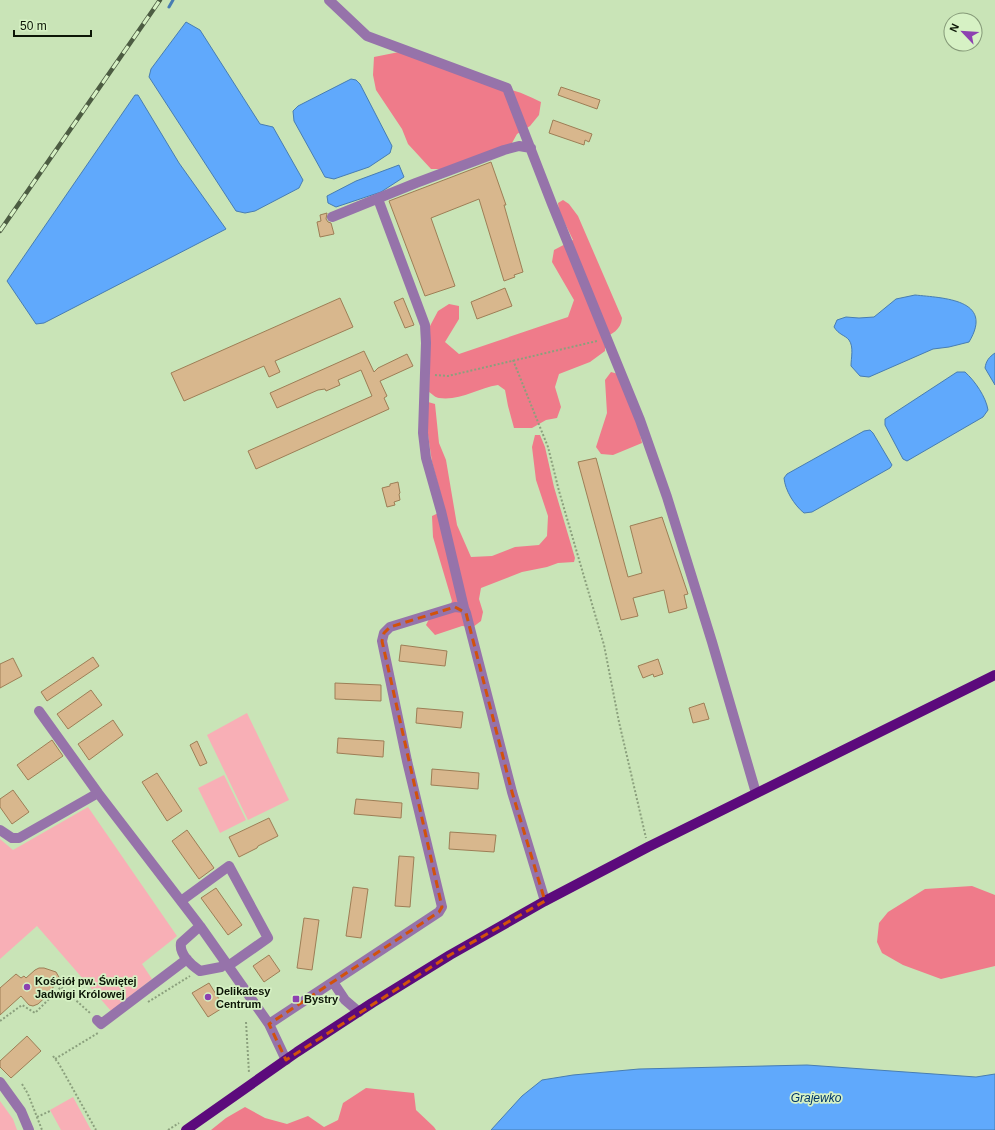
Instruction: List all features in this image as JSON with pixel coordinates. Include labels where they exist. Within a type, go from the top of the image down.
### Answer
[{"type":"main road","points":[[183,1126],[450,955],[545,901],[648,847],[995,675]]},
{"type":"street","points":[[328,0],[367,36],[507,88],[552,204],[608,338],[640,420],[667,497],[712,642],[756,793]]},
{"type":"street","points":[[332,217],[504,150],[520,146],[531,148]]},
{"type":"street","points":[[378,199],[425,325],[426,343],[423,433],[426,458],[441,511],[464,608],[512,792],[545,901]]},
{"type":"street","points":[[269,1024],[440,912],[442,907],[407,760],[382,641],[384,633],[390,627],[455,606],[464,608]]},
{"type":"street","points":[[39,711],[98,793],[200,926],[269,1024],[286,1060]]},
{"type":"street","points":[[0,830],[12,838],[19,838],[98,793]]},
{"type":"street","points":[[181,901],[229,866],[268,938],[227,965],[200,970],[192,966],[181,949],[181,943],[200,926]]},
{"type":"street","points":[[97,1020],[102,1024],[187,959]]},
{"type":"street","points":[[333,982],[345,1000],[359,1012]]},
{"type":"street","points":[[0,1082],[21,1111],[29,1130]]},
{"type":"path","points":[[425,375],[448,376],[608,338]]},
{"type":"path","points":[[513,360],[548,447],[604,645],[619,722],[648,847]]},
{"type":"path","points":[[0,1021],[22,1005],[35,1013],[61,987],[97,1020]]},
{"type":"path","points":[[243,1077],[249,1073],[246,1022]]},
{"type":"path","points":[[52,1056],[59,1064],[96,1130]]},
{"type":"path","points":[[22,1084],[42,1130]]},
{"type":"path","points":[[37,1118],[50,1111]]},
{"type":"path","points":[[168,1130],[183,1126]]},
{"type":"highlighted area","points":[[455,607],[466,613],[512,792],[545,901],[450,955],[286,1060],[269,1024],[439,912],[442,907],[382,641],[384,633],[390,627]]},
{"type":"shaded area","points":[[399,52],[503,89],[518,92],[541,102],[539,115],[530,126],[517,134],[512,143],[441,169],[431,169],[408,144],[402,129],[376,90],[373,75],[374,57]]},
{"type":"shaded area","points":[[563,200],[569,204],[578,216],[622,318],[618,329],[602,339],[605,346],[605,351],[590,362],[559,374],[555,387],[561,407],[557,418],[546,420],[532,428],[514,428],[505,390],[498,385],[454,398],[435,397],[429,392],[430,326],[438,311],[449,304],[459,306],[459,319],[445,342],[459,354],[568,317],[574,300],[552,262],[554,250],[573,240],[559,211],[558,203]]},
{"type":"shaded area","points":[[611,372],[618,374],[637,420],[642,443],[613,455],[601,454],[596,447],[607,413],[605,380]]},
{"type":"shaded area","points":[[428,402],[435,404],[439,443],[446,460],[457,525],[471,557],[492,556],[515,547],[539,545],[547,536],[548,516],[536,480],[532,447],[535,435],[540,435],[545,447],[554,487],[575,558],[574,562],[558,563],[547,567],[522,572],[481,588],[479,599],[483,612],[481,621],[473,627],[462,626],[435,635],[426,625],[430,617],[447,613],[452,601],[433,537],[432,516],[445,510],[432,462],[428,435]]},
{"type":"shaded area","points":[[247,713],[289,800],[248,820],[207,735]]},
{"type":"shaded area","points":[[224,775],[246,820],[220,833],[198,788]]},
{"type":"shaded area","points":[[88,807],[177,936],[142,964],[152,979],[111,1011],[37,926],[0,959],[0,839],[13,850]]},
{"type":"shaded area","points":[[972,886],[995,895],[995,966],[941,979],[903,965],[882,953],[877,942],[879,923],[888,912],[925,889]]},
{"type":"shaded area","points":[[366,1088],[414,1093],[416,1110],[436,1130],[211,1130],[226,1118],[245,1107],[265,1118],[287,1124],[308,1116],[324,1127],[338,1120],[343,1103]]},
{"type":"shaded area","points":[[73,1097],[91,1130],[61,1130],[50,1110]]},
{"type":"shaded area","points":[[0,1101],[13,1119],[17,1130],[0,1130]]},
{"type":"water","points":[[186,22],[200,30],[260,124],[273,127],[303,180],[299,188],[255,211],[245,213],[236,211],[149,77],[151,69]]},
{"type":"water","points":[[351,79],[356,80],[360,84],[392,146],[390,153],[369,167],[334,179],[325,177],[294,121],[293,111],[298,106]]},
{"type":"water","points":[[135,95],[138,95],[179,163],[226,229],[44,323],[36,324],[7,281]]},
{"type":"water","points":[[399,165],[404,177],[381,192],[336,207],[328,203],[327,196],[356,181]]},
{"type":"water","points":[[915,295],[951,300],[971,309],[975,317],[975,328],[969,342],[933,349],[869,377],[860,376],[851,366],[851,343],[834,327],[837,320],[846,317],[874,317],[896,299]]},
{"type":"water","points":[[995,353],[995,385],[985,368],[988,359]]},
{"type":"water","points":[[957,372],[965,372],[973,380],[980,390],[988,410],[983,417],[907,461],[903,459],[885,425],[885,419]]},
{"type":"water","points":[[870,430],[892,465],[890,468],[812,512],[804,513],[797,506],[788,492],[784,478],[787,474],[864,431]]},
{"type":"water","name":"Grajewko","points":[[807,1065],[976,1077],[995,1074],[995,1130],[491,1130],[522,1096],[542,1080],[573,1075],[639,1069]]},
{"type":"building","points":[[561,87],[600,100],[597,109],[558,95]]},
{"type":"building","points":[[553,120],[592,134],[589,142],[585,140],[584,145],[549,133]]},
{"type":"building","points":[[491,162],[506,205],[504,205],[523,272],[504,281],[479,199],[431,218],[455,286],[425,296],[389,201]]},
{"type":"building","points":[[327,213],[326,219],[331,223],[334,234],[320,237],[317,222],[321,221],[320,215]]},
{"type":"building","points":[[505,288],[512,306],[477,319],[471,302]]},
{"type":"building","points":[[340,298],[353,327],[275,361],[280,372],[269,377],[264,366],[184,401],[171,373]]},
{"type":"building","points":[[403,298],[414,325],[405,328],[394,302]]},
{"type":"building","points":[[364,351],[374,372],[378,368],[407,354],[413,366],[380,381],[387,396],[384,398],[389,409],[256,469],[248,451],[372,396],[361,370],[338,380],[340,385],[326,391],[325,389],[318,390],[277,408],[270,393]]},
{"type":"building","points":[[596,458],[628,577],[642,573],[630,526],[662,517],[688,594],[684,595],[687,608],[669,613],[664,590],[633,598],[638,616],[621,620],[578,462]]},
{"type":"building","points":[[398,482],[400,500],[394,502],[395,505],[387,507],[382,488]]},
{"type":"building","points":[[401,645],[447,651],[445,666],[399,661]]},
{"type":"building","points":[[93,657],[99,666],[47,701],[41,692]]},
{"type":"building","points":[[13,658],[22,676],[0,688],[0,664]]},
{"type":"building","points":[[658,659],[663,674],[654,677],[653,674],[643,678],[638,666]]},
{"type":"building","points":[[335,683],[381,685],[381,701],[335,699]]},
{"type":"building","points":[[91,690],[102,705],[68,729],[57,714]]},
{"type":"building","points":[[704,703],[709,719],[693,723],[689,708]]},
{"type":"building","points":[[417,708],[463,712],[461,728],[416,723]]},
{"type":"building","points":[[113,720],[123,735],[89,760],[78,744]]},
{"type":"building","points":[[338,738],[384,741],[383,757],[337,753]]},
{"type":"building","points":[[52,740],[63,756],[28,780],[17,765]]},
{"type":"building","points":[[197,741],[207,763],[200,766],[190,745]]},
{"type":"building","points":[[432,769],[479,773],[478,789],[431,785]]},
{"type":"building","points":[[157,773],[182,811],[167,821],[142,782]]},
{"type":"building","points":[[13,790],[29,812],[12,824],[0,807],[0,799]]},
{"type":"building","points":[[356,799],[402,803],[401,818],[354,814]]},
{"type":"building","points":[[269,818],[278,836],[239,857],[229,837]]},
{"type":"building","points":[[187,830],[214,868],[199,879],[172,841]]},
{"type":"building","points":[[450,832],[496,835],[494,852],[449,849]]},
{"type":"building","points":[[399,856],[414,857],[410,907],[395,906]]},
{"type":"building","points":[[353,887],[368,889],[361,938],[346,936]]},
{"type":"building","points":[[216,888],[242,925],[228,935],[201,898]]},
{"type":"building","points":[[304,918],[319,920],[312,970],[297,968]]},
{"type":"building","points":[[269,955],[280,971],[264,982],[253,966]]},
{"type":"building","name":"Kościół pw. Świętej Jadwigi Królowej","points":[[39,968],[56,972],[60,979],[53,981],[53,988],[50,993],[38,1004],[33,1006],[29,1005],[21,996],[0,1015],[0,988],[16,974],[21,978],[24,976],[26,978]]},
{"type":"building","points":[[209,983],[224,1007],[208,1017],[192,993]]},
{"type":"building","points":[[27,1036],[41,1051],[11,1078],[0,1067],[0,1061]]},
{"type":"waterway","points":[[169,7],[173,0]]},
{"type":"railway","points":[[0,231],[160,0]]},
{"type":"place","name":"Kościół pw. Świętej Jadwigi Królowej","points":[[27,987]]},
{"type":"place","name":"Delikatesy Centrum","points":[[208,997]]},
{"type":"place","name":"Bystry","points":[[296,999]]}]
